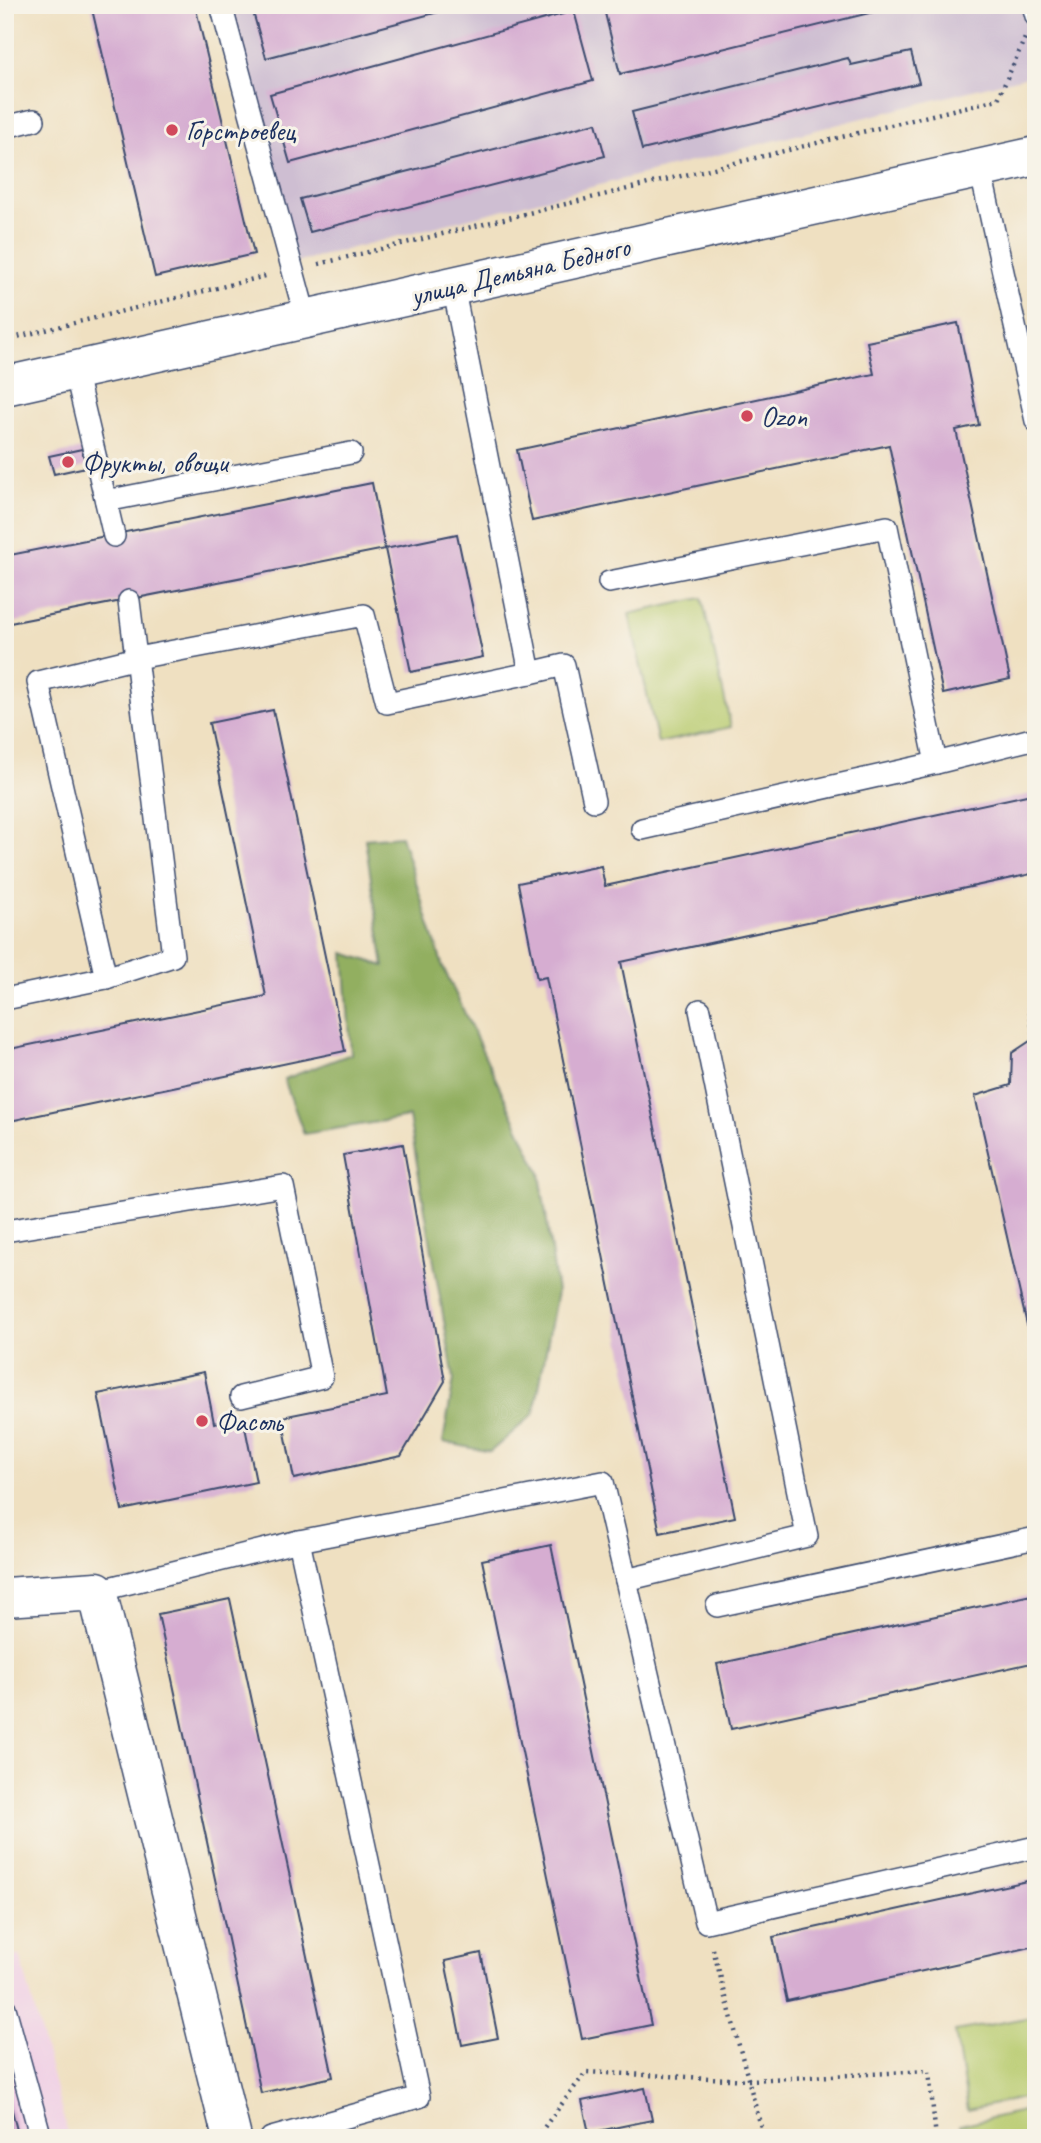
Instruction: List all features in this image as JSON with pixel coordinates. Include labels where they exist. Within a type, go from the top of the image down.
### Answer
[{"type":"street","name":"улица Демьяна Бедного","points":[[5,386],[1036,156]]},
{"type":"street","points":[[5,1597],[97,1591],[232,2138]]},
{"type":"lane","points":[[221,5],[306,319]]},
{"type":"lane","points":[[1033,5],[1036,15]]},
{"type":"lane","points":[[5,127],[34,120]]},
{"type":"lane","points":[[980,168],[1036,421]]},
{"type":"lane","points":[[453,286],[530,673]]},
{"type":"lane","points":[[75,370],[114,536]]},
{"type":"lane","points":[[106,501],[351,453]]},
{"type":"lane","points":[[609,582],[887,527],[936,763]]},
{"type":"lane","points":[[5,999],[106,978],[173,956],[129,601]]},
{"type":"lane","points":[[106,978],[38,681],[137,657],[364,615],[387,703],[564,665],[594,801]]},
{"type":"lane","points":[[642,829],[1036,738]]},
{"type":"lane","points":[[626,1580],[807,1536],[699,1010]]},
{"type":"lane","points":[[5,1231],[284,1186],[322,1377],[241,1397]]},
{"type":"lane","points":[[97,1591],[299,1541],[603,1482],[706,1923],[1036,1847]]},
{"type":"lane","points":[[717,1606],[1036,1538]]},
{"type":"lane","points":[[271,2138],[419,2097],[299,1541]]},
{"type":"lane","points":[[5,2008],[41,2138]]},
{"type":"path","points":[[5,340],[998,99],[1036,15]]},
{"type":"path","points":[[706,1923],[764,2138]]},
{"type":"path","points":[[536,2138],[586,2072],[750,2080],[929,2071],[936,2138]]},
{"type":"shaded area","points":[[229,5],[1022,5],[1036,74],[297,262]]},
{"type":"shaded area","points":[[20,1955],[69,2138],[5,2138],[5,1959]]},
{"type":"green space","points":[[702,598],[731,727],[658,743],[629,614]]},
{"type":"green space","points":[[401,836],[443,967],[540,1173],[557,1292],[534,1414],[490,1452],[443,1442],[454,1379],[409,1117],[304,1134],[284,1079],[351,1054],[344,953],[384,966],[365,839]]},
{"type":"green space","points":[[1032,2017],[1036,2031],[1036,2095],[968,2110],[955,2031]]},
{"type":"green space","points":[[1036,2108],[1036,2138],[964,2138],[960,2125]]},
{"type":"building","name":"Горстроевец","points":[[91,5],[195,5],[254,254],[155,277]]},
{"type":"building","points":[[251,5],[461,5],[461,6],[266,58]]},
{"type":"building","points":[[603,5],[898,5],[898,6],[620,74]]},
{"type":"building","points":[[574,11],[593,81],[290,163],[270,94]]},
{"type":"building","points":[[911,52],[919,83],[642,150],[632,112],[848,58],[851,65]]},
{"type":"building","points":[[596,123],[605,156],[310,232],[300,199]]},
{"type":"building","points":[[958,323],[979,425],[956,430],[1010,679],[943,694],[889,445],[532,521],[517,450],[874,374],[867,342]]},
{"type":"building","name":"Фрукты, овощи","points":[[82,449],[86,467],[54,474],[49,456]]},
{"type":"building","points":[[372,483],[385,549],[5,624],[5,556]]},
{"type":"building","points":[[457,534],[483,657],[411,672],[385,549]]},
{"type":"building","points":[[273,710],[345,1051],[5,1122],[5,1050],[266,996],[209,723]]},
{"type":"building","points":[[1036,793],[1036,873],[621,962],[735,1517],[660,1533],[546,977],[537,979],[518,883],[601,866],[605,886]]},
{"type":"building","points":[[1036,1007],[1035,1360],[975,1096],[1011,1085],[1012,1053],[1033,1039],[1028,1009]]},
{"type":"building","points":[[403,1144],[445,1381],[401,1456],[294,1479],[282,1417],[387,1396],[343,1155]]},
{"type":"building","points":[[204,1372],[214,1423],[243,1417],[256,1482],[122,1510],[98,1394]]},
{"type":"building","points":[[551,1545],[651,2025],[582,2039],[482,1560]]},
{"type":"building","points":[[1036,1594],[1036,1662],[731,1729],[717,1664]]},
{"type":"building","points":[[230,1599],[333,2077],[261,2093],[158,1614]]},
{"type":"building","points":[[1036,1879],[1036,1946],[787,2001],[773,1937]]},
{"type":"building","points":[[481,1953],[498,2038],[462,2045],[445,1961]]},
{"type":"building","points":[[6,2087],[19,2138],[5,2138]]},
{"type":"building","points":[[645,2088],[652,2120],[589,2133],[582,2101]]},
{"type":"place","name":"Горстроевец","points":[[172,130]]},
{"type":"place","name":"Ozon","points":[[747,416]]},
{"type":"place","name":"Фрукты, овощи","points":[[68,462]]},
{"type":"place","name":"Фасоль","points":[[202,1421]]}]
